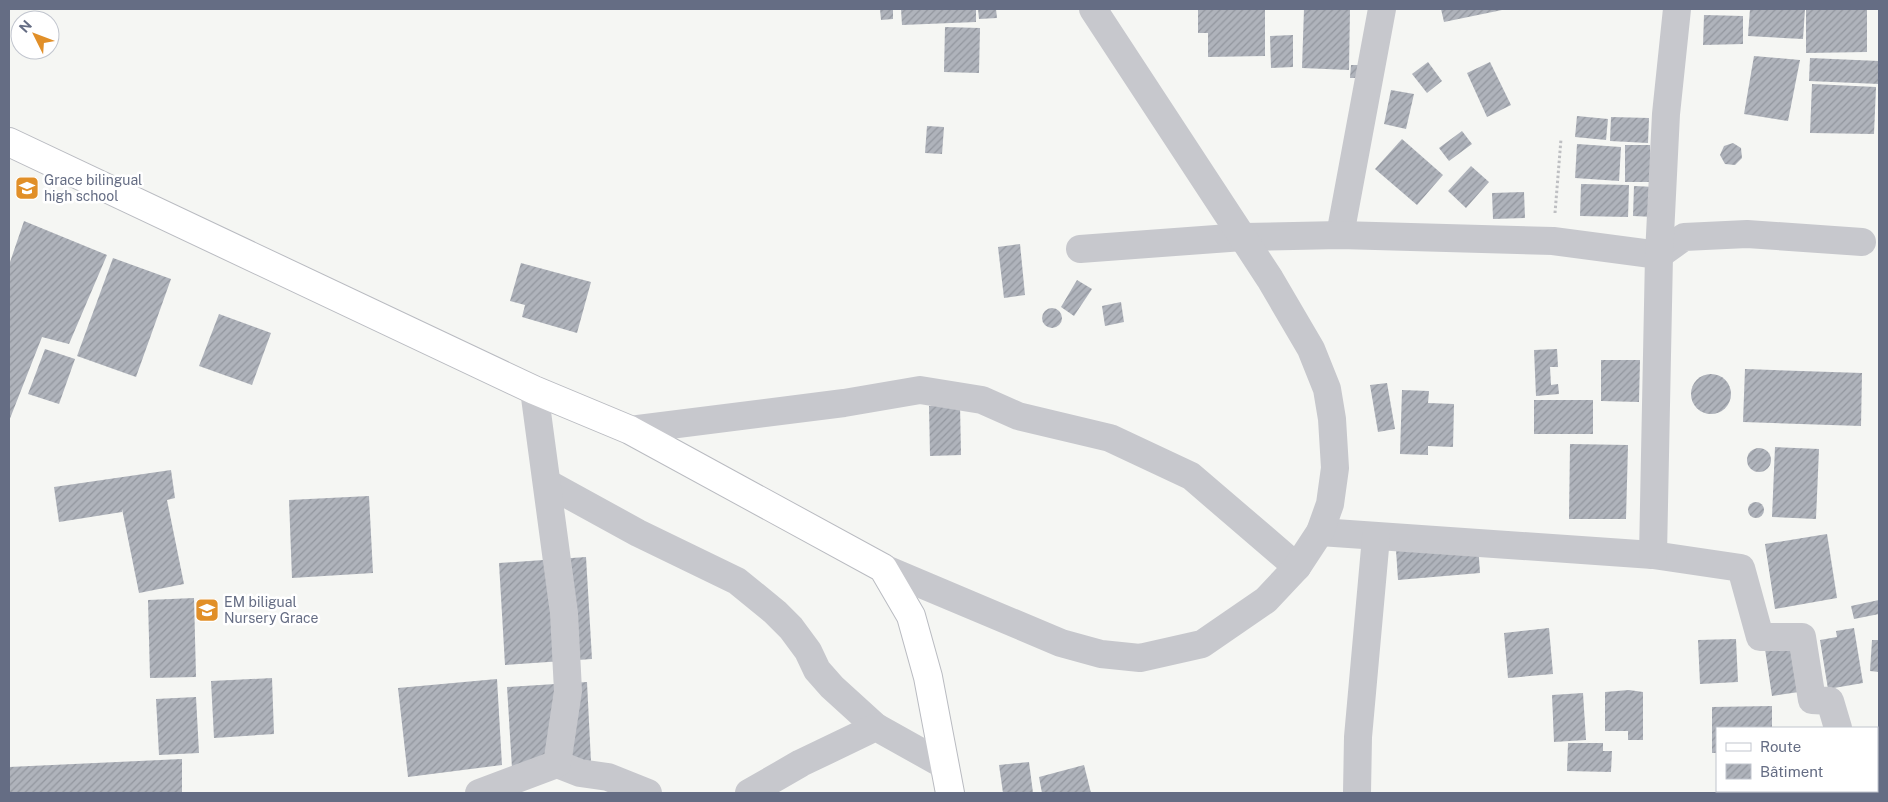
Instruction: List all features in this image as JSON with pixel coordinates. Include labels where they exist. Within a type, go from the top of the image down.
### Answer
[{"type":"street","points":[[9,142],[534,390],[630,430],[884,568],[1061,643],[1101,654],[1140,658],[1202,644],[1266,600],[1297,567],[1320,532],[1330,504],[1335,468],[1332,418],[1327,389],[1311,349],[1270,279],[1093,9]]},
{"type":"street","points":[[1340,235],[1382,9]]},
{"type":"street","points":[[1653,555],[1659,255],[1666,114],[1677,9]]},
{"type":"street","points":[[1080,249],[1243,237],[1340,235],[1553,241],[1659,255],[1684,237],[1747,234],[1862,242]]},
{"type":"street","points":[[534,390],[564,613],[568,691],[557,764]]},
{"type":"street","points":[[630,430],[844,403],[920,390],[982,400],[1018,416],[1110,438],[1191,476],[1297,567]]},
{"type":"street","points":[[547,483],[638,533],[737,582],[775,612],[791,628],[808,651],[817,670],[832,687],[876,727],[944,766]]},
{"type":"street","points":[[1320,532],[1653,555],[1741,568],[1760,637],[1802,637],[1812,700],[1830,701],[1838,727]]},
{"type":"street","points":[[1357,793],[1358,737],[1376,537]]},
{"type":"street","points":[[884,568],[911,616],[928,677],[950,793]]},
{"type":"street","points":[[749,793],[802,762],[876,727]]},
{"type":"street","points":[[479,793],[557,764],[580,773],[608,777],[648,793]]},
{"type":"path","points":[[1553,241],[1561,139]]},
{"type":"building","points":[[880,9],[893,9],[893,19],[881,20]]},
{"type":"building","points":[[901,9],[976,9],[976,22],[902,25]]},
{"type":"building","points":[[978,9],[996,9],[997,18],[979,19]]},
{"type":"building","points":[[1198,9],[1265,9],[1265,56],[1208,57],[1208,33],[1198,33]]},
{"type":"building","points":[[1304,9],[1350,9],[1349,70],[1302,68]]},
{"type":"building","points":[[1441,9],[1502,9],[1502,10],[1444,22]]},
{"type":"building","points":[[1750,9],[1805,9],[1803,39],[1748,36]]},
{"type":"building","points":[[1867,9],[1867,52],[1806,53],[1806,10]]},
{"type":"building","points":[[1704,15],[1743,16],[1743,44],[1703,45]]},
{"type":"building","points":[[945,27],[980,28],[979,73],[944,72]]},
{"type":"building","points":[[1293,35],[1293,67],[1271,68],[1270,36]]},
{"type":"building","points":[[1754,56],[1800,60],[1788,121],[1744,114]]},
{"type":"building","points":[[1810,58],[1879,61],[1879,84],[1809,81]]},
{"type":"building","points":[[1428,62],[1442,81],[1427,93],[1412,74]]},
{"type":"building","points":[[1490,62],[1511,105],[1487,117],[1467,73]]},
{"type":"building","points":[[1351,65],[1367,65],[1367,78],[1350,78]]},
{"type":"building","points":[[1812,84],[1876,87],[1874,134],[1810,133]]},
{"type":"building","points":[[1391,90],[1414,94],[1406,129],[1384,124]]},
{"type":"building","points":[[1577,116],[1608,119],[1606,140],[1575,137]]},
{"type":"building","points":[[1611,117],[1649,118],[1648,143],[1610,141]]},
{"type":"building","points":[[927,126],[944,127],[942,154],[925,153]]},
{"type":"building","points":[[1462,131],[1472,144],[1449,161],[1439,148]]},
{"type":"building","points":[[1402,139],[1443,175],[1417,205],[1375,169]]},
{"type":"building","points":[[1733,143],[1741,148],[1742,158],[1735,165],[1725,164],[1720,155],[1724,146]]},
{"type":"building","points":[[1577,144],[1621,147],[1619,181],[1575,178]]},
{"type":"building","points":[[1625,145],[1650,145],[1650,182],[1625,182]]},
{"type":"building","points":[[1471,166],[1489,182],[1466,208],[1448,191]]},
{"type":"building","points":[[1581,184],[1629,185],[1628,217],[1580,216]]},
{"type":"building","points":[[1634,186],[1655,187],[1654,217],[1633,216]]},
{"type":"building","points":[[1524,192],[1525,218],[1493,219],[1492,193]]},
{"type":"building","points":[[24,221],[107,255],[69,344],[42,337],[9,421],[9,265]]},
{"type":"building","points":[[1020,244],[1025,295],[1004,298],[998,247]]},
{"type":"building","points":[[113,258],[171,279],[136,377],[77,356]]},
{"type":"building","points":[[521,263],[591,282],[577,333],[522,317],[525,305],[510,301]]},
{"type":"building","points":[[1077,280],[1092,289],[1074,316],[1061,307]]},
{"type":"building","points":[[1121,302],[1124,322],[1105,326],[1102,306]]},
{"type":"building","points":[[1052,308],[1059,311],[1062,318],[1059,325],[1052,328],[1045,325],[1042,318],[1045,311]]},
{"type":"building","points":[[219,314],[271,333],[252,385],[199,366]]},
{"type":"building","points":[[45,349],[75,359],[59,404],[28,394]]},
{"type":"building","points":[[1557,349],[1558,367],[1550,367],[1551,385],[1558,384],[1559,394],[1536,396],[1534,350]]},
{"type":"building","points":[[1601,360],[1640,360],[1639,402],[1601,401]]},
{"type":"building","points":[[1745,369],[1862,373],[1861,426],[1743,422]]},
{"type":"building","points":[[1711,374],[1725,380],[1731,394],[1725,408],[1711,414],[1697,408],[1691,394],[1697,380]]},
{"type":"building","points":[[1387,383],[1395,429],[1378,432],[1370,385]]},
{"type":"building","points":[[1402,390],[1429,391],[1428,403],[1454,404],[1453,447],[1428,446],[1428,455],[1400,454]]},
{"type":"building","points":[[1534,400],[1593,400],[1593,434],[1534,434]]},
{"type":"building","points":[[960,405],[961,455],[930,456],[929,406]]},
{"type":"building","points":[[1570,444],[1628,445],[1626,519],[1569,519]]},
{"type":"building","points":[[1775,447],[1819,449],[1816,519],[1772,517]]},
{"type":"building","points":[[1759,448],[1767,452],[1771,460],[1767,468],[1759,472],[1751,468],[1747,460],[1751,452]]},
{"type":"building","points":[[171,470],[175,498],[167,500],[184,584],[139,593],[122,509],[122,512],[59,522],[54,487]]},
{"type":"building","points":[[369,496],[373,573],[292,578],[289,500]]},
{"type":"building","points":[[1753,502],[1759,502],[1764,507],[1762,516],[1753,518],[1748,513],[1748,507]]},
{"type":"building","points":[[1827,534],[1837,598],[1775,609],[1765,544]]},
{"type":"building","points":[[1478,543],[1480,573],[1398,580],[1396,550]]},
{"type":"building","points":[[586,557],[592,659],[505,665],[499,563]]},
{"type":"building","points":[[194,598],[196,677],[150,678],[148,600]]},
{"type":"building","points":[[1879,600],[1879,614],[1854,619],[1851,606]]},
{"type":"building","points":[[1549,628],[1553,674],[1508,678],[1504,633]]},
{"type":"building","points":[[1854,628],[1863,683],[1828,689],[1820,640],[1837,637],[1836,631]]},
{"type":"building","points":[[1736,639],[1738,682],[1700,684],[1698,640]]},
{"type":"building","points":[[1872,640],[1879,640],[1879,672],[1870,671]]},
{"type":"building","points":[[1799,643],[1806,691],[1772,696],[1765,649]]},
{"type":"building","points":[[272,678],[274,734],[214,738],[211,681]]},
{"type":"building","points":[[497,679],[502,765],[408,777],[398,688]]},
{"type":"building","points":[[587,682],[591,762],[512,768],[507,687]]},
{"type":"building","points":[[1629,690],[1643,692],[1643,740],[1628,740],[1628,731],[1605,731],[1605,692]]},
{"type":"building","points":[[1583,693],[1586,740],[1554,742],[1552,695]]},
{"type":"building","points":[[196,697],[199,753],[159,755],[156,699]]},
{"type":"building","points":[[1772,706],[1772,727],[1716,727],[1716,753],[1712,753],[1712,707]]},
{"type":"building","points":[[1878,738],[1879,738],[1878,768]]},
{"type":"building","points":[[1568,743],[1603,743],[1603,751],[1612,751],[1611,772],[1567,771]]},
{"type":"building","points":[[182,759],[182,793],[9,793],[9,767]]},
{"type":"building","points":[[1029,762],[1033,793],[1003,793],[999,765]]},
{"type":"building","points":[[1084,765],[1091,793],[1042,793],[1039,777]]},
{"type":"building","points":[[1879,772],[1879,793],[1872,793],[1878,792]]},
{"type":"place","name":"Grace bilingual high school","points":[[27,188]]},
{"type":"place","name":"EM biligual Nursery Grace","points":[[207,610]]}]
